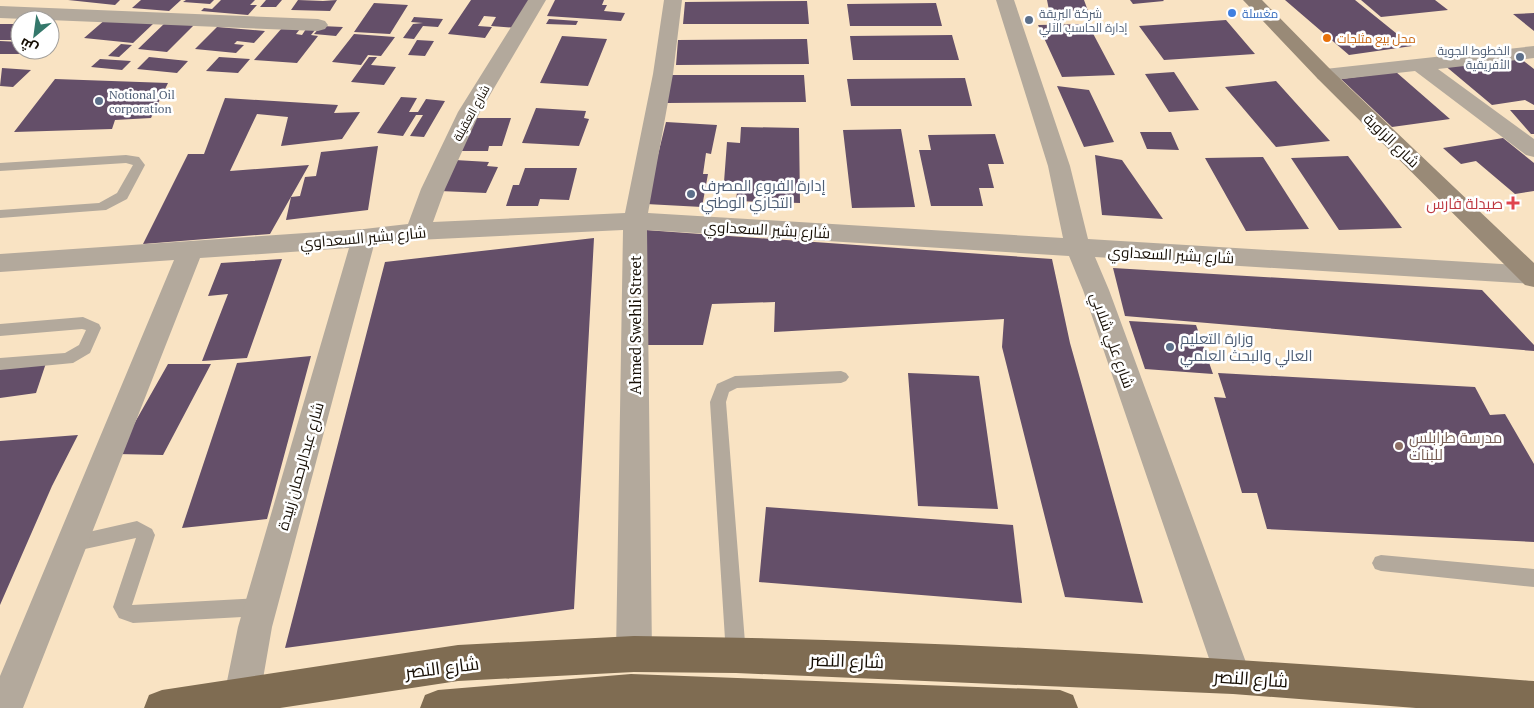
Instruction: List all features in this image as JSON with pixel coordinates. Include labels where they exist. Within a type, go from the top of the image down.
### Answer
[{"type":"highway","name":"شارع النصر","points":[[162,708],[458,663],[634,654],[736,655],[1233,676],[1534,699]]},
{"type":"highway","points":[[451,707],[631,700],[1060,708]]},
{"type":"main road","name":"شارع الزاوية","points":[[1252,0],[1325,76],[1533,276]]},
{"type":"street","points":[[0,4],[6,0]]},
{"type":"street","name":"شارع العقيلة","points":[[418,232],[433,189],[469,112],[537,0]]},
{"type":"street","name":"Ahmed Swehli Street","points":[[634,654],[635,221],[664,74],[673,0]]},
{"type":"street","name":"شارع علي شلابي","points":[[1005,0],[1059,166],[1078,248],[1096,290],[1233,676]]},
{"type":"street","points":[[0,12],[318,25]]},
{"type":"street","points":[[1325,76],[1534,52]]},
{"type":"street","points":[[1420,65],[1534,150]]},
{"type":"street","name":"شارع بشير السعداوي","points":[[0,263],[364,238],[418,232],[635,221],[1533,276]]},
{"type":"street","name":"شارع عبدالرحمان زبيدة","points":[[242,696],[260,607],[364,238]]},
{"type":"street","points":[[5,708],[191,250]]},
{"type":"lane","points":[[0,166],[126,159],[136,160],[139,165],[122,196],[101,207],[0,214]]},
{"type":"lane","points":[[0,330],[83,323],[94,328],[85,349],[68,359],[0,364]]},
{"type":"lane","points":[[736,655],[718,402],[722,388],[735,382],[841,377]]},
{"type":"lane","points":[[71,544],[138,529],[144,532],[146,535],[122,607],[126,612],[133,614],[260,607]]},
{"type":"lane","points":[[1381,563],[1534,578]]},
{"type":"building","points":[[68,0],[120,0],[115,5]]},
{"type":"building","points":[[141,0],[181,0],[169,11],[132,8]]},
{"type":"building","points":[[186,0],[214,0],[210,4],[183,2]]},
{"type":"building","points":[[221,0],[255,0],[250,5],[257,5],[248,15],[201,11],[204,8],[212,9]]},
{"type":"building","points":[[266,0],[282,0],[276,7],[260,7]]},
{"type":"building","points":[[298,0],[337,0],[330,11],[291,10]]},
{"type":"building","points":[[471,0],[534,0],[518,28],[491,26],[496,17],[484,16],[478,26],[492,27],[485,38],[448,34]]},
{"type":"building","points":[[555,0],[604,0],[602,5],[607,5],[604,11],[625,13],[621,21],[547,16]]},
{"type":"building","points":[[1047,0],[1084,0],[1088,11],[1049,10]]},
{"type":"building","points":[[1130,0],[1163,0],[1164,1],[1133,4]]},
{"type":"building","points":[[1285,0],[1355,0],[1412,46],[1349,55]]},
{"type":"building","points":[[1361,0],[1435,0],[1448,10],[1381,17]]},
{"type":"building","points":[[807,1],[809,24],[683,24],[685,2]]},
{"type":"building","points":[[374,3],[408,5],[390,34],[354,32]]},
{"type":"building","points":[[936,3],[942,26],[850,26],[847,4]]},
{"type":"building","points":[[1534,13],[1534,31],[1513,14]]},
{"type":"building","points":[[414,17],[443,19],[438,27],[423,26],[414,39],[403,38],[413,24],[423,23],[411,22]]},
{"type":"building","points":[[106,19],[154,23],[133,43],[84,38]]},
{"type":"building","points":[[549,19],[578,21],[576,25],[546,24]]},
{"type":"building","points":[[1226,20],[1255,54],[1164,60],[1139,26]]},
{"type":"building","points":[[166,22],[194,25],[167,52],[138,49]]},
{"type":"building","points":[[0,24],[10,24],[10,40],[0,40]]},
{"type":"building","points":[[1088,24],[1115,75],[1062,77],[1038,25]]},
{"type":"building","points":[[321,26],[343,27],[336,36],[314,34]]},
{"type":"building","points":[[217,27],[265,31],[254,43],[237,41],[234,44],[244,45],[236,53],[195,49]]},
{"type":"building","points":[[282,28],[300,29],[296,34],[302,35],[306,29],[315,30],[311,35],[318,36],[297,63],[254,60]]},
{"type":"building","points":[[354,34],[395,37],[381,56],[368,55],[361,65],[332,62]]},
{"type":"building","points":[[952,35],[959,60],[853,60],[850,36]]},
{"type":"building","points":[[562,36],[607,39],[588,86],[540,83]]},
{"type":"building","points":[[807,39],[809,64],[676,65],[678,40]]},
{"type":"building","points":[[417,40],[434,41],[425,56],[408,55]]},
{"type":"building","points":[[0,41],[10,42],[10,54],[0,54]]},
{"type":"building","points":[[121,44],[132,45],[119,57],[108,56]]},
{"type":"building","points":[[1516,55],[1534,69],[1534,105],[1525,100],[1492,105],[1443,64]]},
{"type":"building","points":[[149,57],[188,61],[177,73],[137,69]]},
{"type":"building","points":[[219,57],[250,59],[238,73],[206,71]]},
{"type":"building","points":[[369,57],[377,57],[371,65],[396,67],[384,85],[351,82]]},
{"type":"building","points":[[100,59],[131,61],[122,70],[91,67]]},
{"type":"building","points":[[2,68],[31,70],[13,87],[0,86]]},
{"type":"building","points":[[1174,72],[1199,110],[1169,112],[1145,74]]},
{"type":"building","points":[[1396,72],[1450,119],[1392,127],[1341,79]]},
{"type":"building","points":[[669,75],[804,75],[806,102],[666,103]]},
{"type":"building","points":[[965,78],[972,106],[851,106],[847,79]]},
{"type":"building","name":"Notional Oil corporation","points":[[55,79],[168,83],[151,118],[115,120],[112,129],[14,132]]},
{"type":"building","points":[[1276,81],[1330,141],[1276,147],[1225,87]]},
{"type":"building","points":[[1057,86],[1089,90],[1114,142],[1084,147]]},
{"type":"building","points":[[401,97],[417,98],[409,112],[418,112],[426,99],[445,101],[424,137],[410,136],[423,115],[416,115],[403,136],[377,133]]},
{"type":"building","points":[[225,98],[338,105],[334,113],[360,112],[342,139],[281,146],[288,117],[257,114],[230,171],[309,165],[270,234],[143,244],[188,154],[204,154]]},
{"type":"building","points":[[536,108],[586,111],[584,118],[589,119],[579,146],[522,143]]},
{"type":"building","points":[[1510,110],[1534,110],[1534,134],[1531,134]]},
{"type":"building","points":[[473,118],[511,118],[502,146],[489,146],[488,151],[461,151]]},
{"type":"building","points":[[666,122],[717,125],[711,154],[706,153],[703,174],[708,174],[702,207],[646,204]]},
{"type":"building","points":[[741,127],[799,128],[800,203],[736,201],[738,182],[724,182],[727,142],[740,143]]},
{"type":"building","points":[[901,129],[915,207],[852,208],[843,130]]},
{"type":"building","points":[[1140,132],[1171,132],[1179,150],[1147,149]]},
{"type":"building","points":[[995,134],[1004,164],[988,164],[994,188],[979,188],[983,206],[931,206],[919,150],[931,150],[928,135]]},
{"type":"building","points":[[1503,138],[1534,163],[1534,191],[1515,194],[1476,161],[1461,164],[1443,148]]},
{"type":"building","points":[[378,146],[368,210],[286,220],[291,197],[300,196],[305,177],[316,176],[321,152]]},
{"type":"building","points":[[1095,155],[1122,160],[1163,219],[1102,215]]},
{"type":"building","points":[[1348,156],[1402,228],[1339,230],[1291,158]]},
{"type":"building","points":[[1263,157],[1309,229],[1246,231],[1205,158]]},
{"type":"building","points":[[455,160],[489,162],[487,166],[498,167],[486,193],[440,191]]},
{"type":"building","points":[[525,168],[577,168],[569,200],[540,199],[538,206],[506,206],[513,185],[519,185]]},
{"type":"building","points":[[645,230],[1052,259],[1070,343],[1143,603],[1065,597],[1002,347],[1004,319],[774,332],[775,302],[712,304],[703,345],[646,345]]},
{"type":"building","points":[[594,238],[574,609],[285,648],[385,262]]},
{"type":"building","points":[[282,259],[247,358],[202,361],[228,294],[208,296],[221,263]]},
{"type":"building","points":[[1113,268],[1482,290],[1534,345],[1534,351],[1125,316]]},
{"type":"building","name":"وزارة التعليم العالي والبحث العلمي","points":[[1129,321],[1196,325],[1213,374],[1145,369]]},
{"type":"building","points":[[311,356],[267,519],[182,528],[237,363]]},
{"type":"building","points":[[46,363],[36,393],[0,398],[0,369]]},
{"type":"building","points":[[168,364],[211,364],[163,455],[117,454]]},
{"type":"building","points":[[908,373],[979,376],[998,509],[918,506]]},
{"type":"building","points":[[1218,373],[1475,387],[1490,415],[1505,414],[1534,464],[1534,542],[1267,529],[1257,493],[1242,493],[1214,397],[1226,398]]},
{"type":"building","points":[[78,435],[52,486],[0,605],[0,441]]},
{"type":"building","points":[[766,507],[1013,525],[1022,603],[759,582]]},
{"type":"place","name":"مغسلة","points":[[1232,13]]},
{"type":"place","name":"شركة البريقة إدارة الحاسب الآلي","points":[[1029,20]]},
{"type":"place","name":"محل بيع مثلجات","points":[[1327,38]]},
{"type":"place","name":"الخطوط الجوية الأفريقية","points":[[1520,57]]},
{"type":"place","name":"Notional Oil corporation","points":[[99,101]]},
{"type":"place","name":"إدارة الفروع المصرف التجاري الوطني","points":[[691,194]]},
{"type":"place","name":"صيدلة فارس","points":[[1513,203]]},
{"type":"place","name":"وزارة التعليم العالي والبحث العلمي","points":[[1170,347]]},
{"type":"place","name":"مدرسة طرابلس للبنات","points":[[1399,446]]}]
